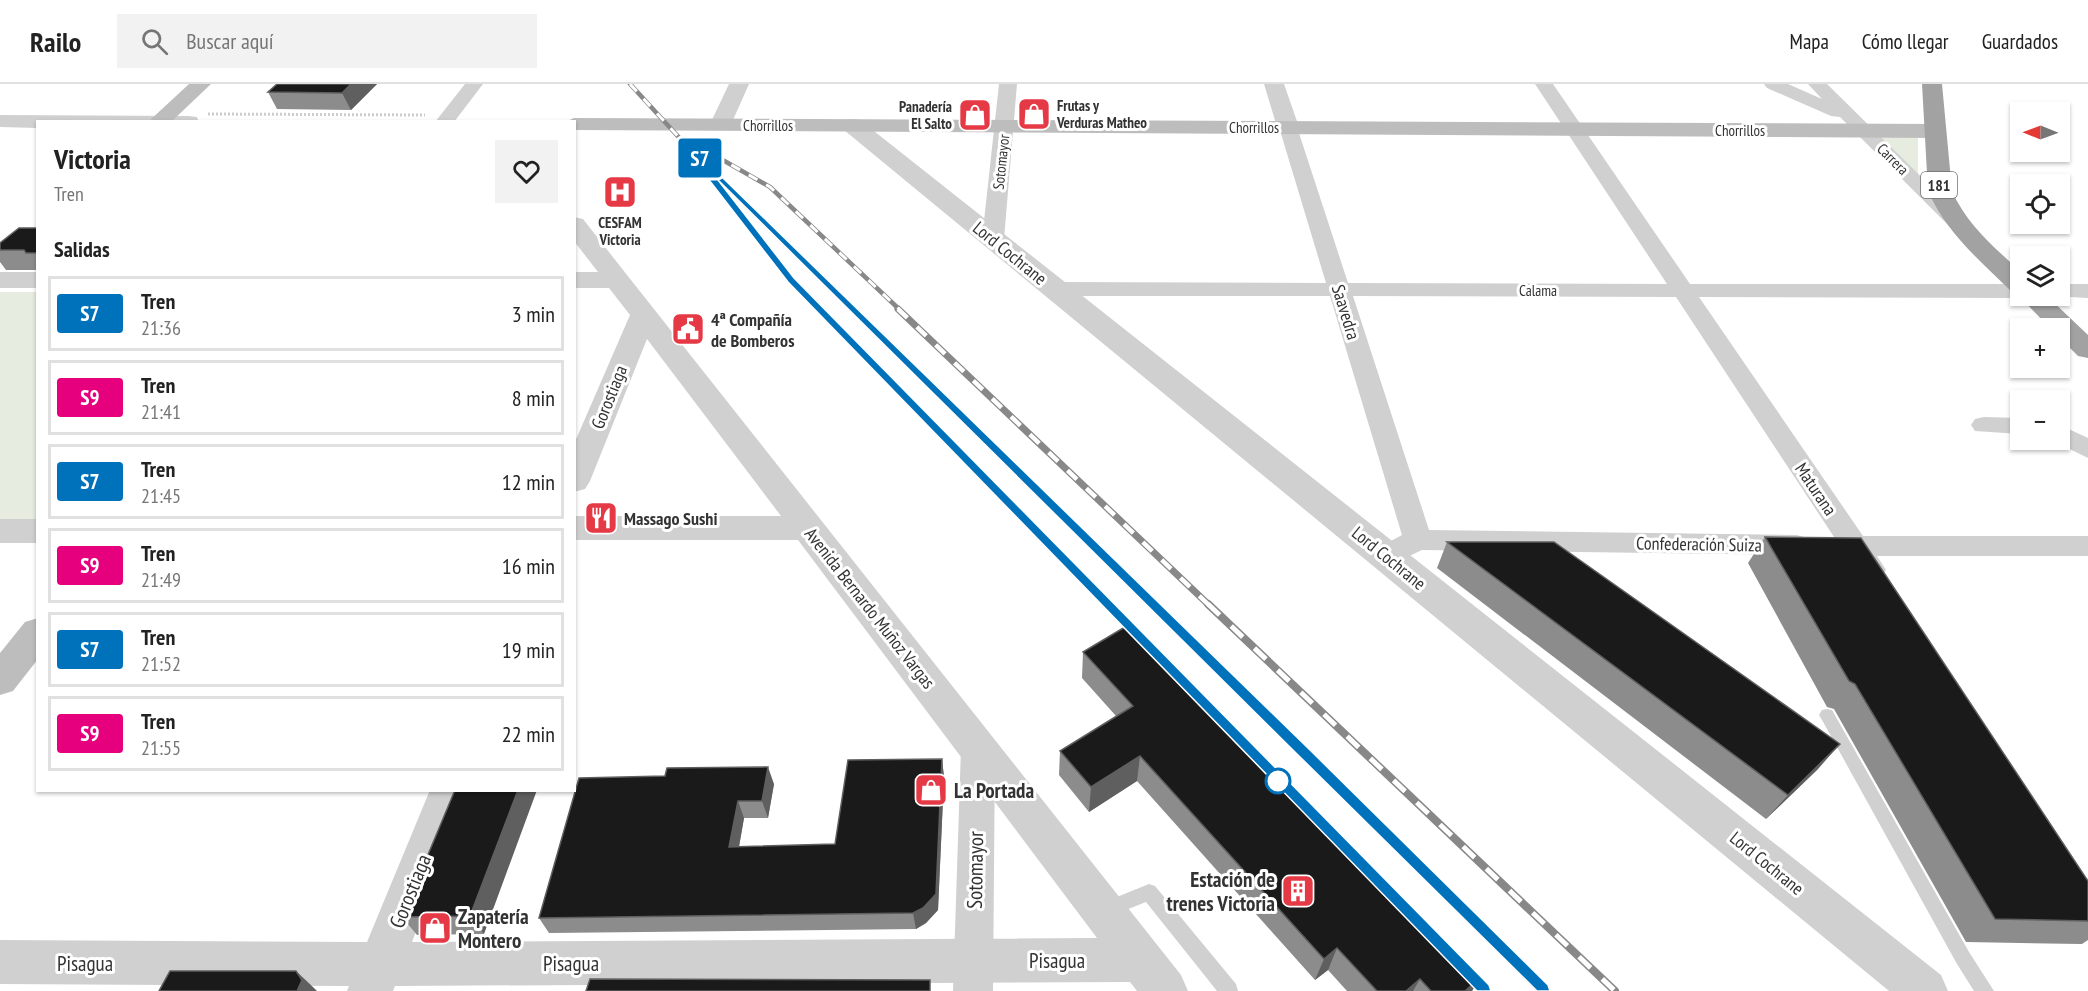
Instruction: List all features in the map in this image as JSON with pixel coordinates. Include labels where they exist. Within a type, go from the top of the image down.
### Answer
[{"type":"highway","name":"181","points":[[1932,84],[1940,191],[1952,215],[1965,231]]},
{"type":"highway","name":"Carrera","points":[[1965,231],[2010,275]]},
{"type":"highway","points":[[2042,306],[2088,350]]},
{"type":"main road","points":[[161,119],[201,84]]},
{"type":"main road","name":"Chorrillos","points":[[576,123],[1575,129],[1858,125],[1934,131]]},
{"type":"main road","points":[[0,680],[36,635]]},
{"type":"street","points":[[447,118],[474,84]]},
{"type":"street","points":[[721,124],[739,84]]},
{"type":"street","name":"Sotomayor","points":[[993,239],[1008,84]]},
{"type":"street","name":"Saavedra","points":[[1274,84],[1418,540]]},
{"type":"street","name":"Maturana","points":[[1544,84],[1888,596]]},
{"type":"street","points":[[1773,84],[1858,125]]},
{"type":"street","name":"Carrera","points":[[1817,84],[1965,231]]},
{"type":"street","points":[[80,120],[161,119]]},
{"type":"street","points":[[0,121],[36,121]]},
{"type":"street","name":"Lord Cochrane","points":[[852,125],[1925,991]]},
{"type":"street","name":"Avenida Bernardo Muñoz Vargas","points":[[576,227],[1153,976]]},
{"type":"street","points":[[0,280],[36,280]]},
{"type":"street","points":[[576,280],[618,280]]},
{"type":"street","name":"Calama","points":[[1055,289],[2010,291]]},
{"type":"street","points":[[2070,291],[2088,291]]},
{"type":"street","name":"Gorostiaga","points":[[576,476],[644,314]]},
{"type":"street","points":[[1984,425],[2010,426]]},
{"type":"street","points":[[2070,439],[2088,449]]},
{"type":"street","points":[[576,528],[808,528]]},
{"type":"street","points":[[0,531],[36,531]]},
{"type":"street","name":"Confederación Suiza","points":[[1386,556],[1418,540],[1854,546],[2088,546]]},
{"type":"street","name":"Sotomayor","points":[[973,976],[978,748]]},
{"type":"street","name":"Gorostiaga","points":[[375,977],[449,792]]},
{"type":"street","name":"Pisagua","points":[[0,962],[375,977],[1153,976]]},
{"type":"lane","points":[[1827,715],[1963,958],[1985,991]]},
{"type":"lane","points":[[1103,911],[1149,892],[1229,991]]},
{"type":"path","points":[[161,119],[447,118]]},
{"type":"shaded area","points":[[1877,134],[1918,135],[1918,176]]},
{"type":"shaded area","points":[[0,292],[36,292],[36,521],[0,522]]},
{"type":"building","points":[[277,84],[351,84],[342,93],[268,92]]},
{"type":"building","points":[[19,228],[36,228],[36,253],[26,253],[24,250],[0,250],[0,243]]},
{"type":"building","points":[[1765,537],[1861,538],[2088,881],[2088,921],[1995,919],[1855,684],[1849,681]]},
{"type":"building","points":[[1447,542],[1554,542],[1840,744],[1788,795]]},
{"type":"building","name":"Estación de trenes Victoria","points":[[1130,624],[1480,978],[1465,991],[1431,991],[1420,979],[1406,991],[1377,991],[1337,948],[1324,959],[1140,756],[1091,787],[1060,751],[1133,706],[1083,652]]},
{"type":"building","points":[[942,759],[936,894],[923,908],[913,913],[539,918],[579,778],[665,776],[667,768],[768,767],[762,801],[738,801],[729,847],[835,844],[848,760]]},
{"type":"building","points":[[454,792],[517,792],[470,916],[402,917]]},
{"type":"building","points":[[170,971],[296,971],[302,980],[297,991],[159,991]]},
{"type":"building","points":[[590,979],[930,980],[930,991],[586,991]]},
{"type":"railway","points":[[630,84],[685,144],[854,310]]},
{"type":"railway","points":[[714,155],[770,187],[900,310]]},
{"type":"railway","points":[[717,185],[791,280],[821,310]]},
{"type":"railway","points":[[819,309],[1108,606]]},
{"type":"railway","points":[[853,309],[1154,606]]},
{"type":"railway","points":[[898,309],[1210,606]]},
{"type":"railway","points":[[1107,604],[1140,638]]},
{"type":"railway","points":[[1153,604],[1542,991]]},
{"type":"railway","points":[[1208,604],[1615,991]]},
{"type":"railway","points":[[1464,972],[1483,991]]},
{"type":"train","name":"S7","points":[[1483,991],[791,280],[685,144],[1304,752],[1542,991]]},
{"type":"place","name":"Frutas y Verduras Matheo","points":[[1034,114]]},
{"type":"place","name":"Panadería El Salto","points":[[975,115]]},
{"type":"place","name":"CESFAM Victoria","points":[[620,192]]},
{"type":"place","name":"4ª Compañía de Bomberos","points":[[688,329]]},
{"type":"place","name":"Massago Sushi","points":[[601,518]]},
{"type":"place","name":"La Portada","points":[[931,790]]},
{"type":"place","name":"Estación de trenes Victoria","points":[[1298,891]]},
{"type":"place","name":"Zapatería Montero","points":[[435,928]]}]
